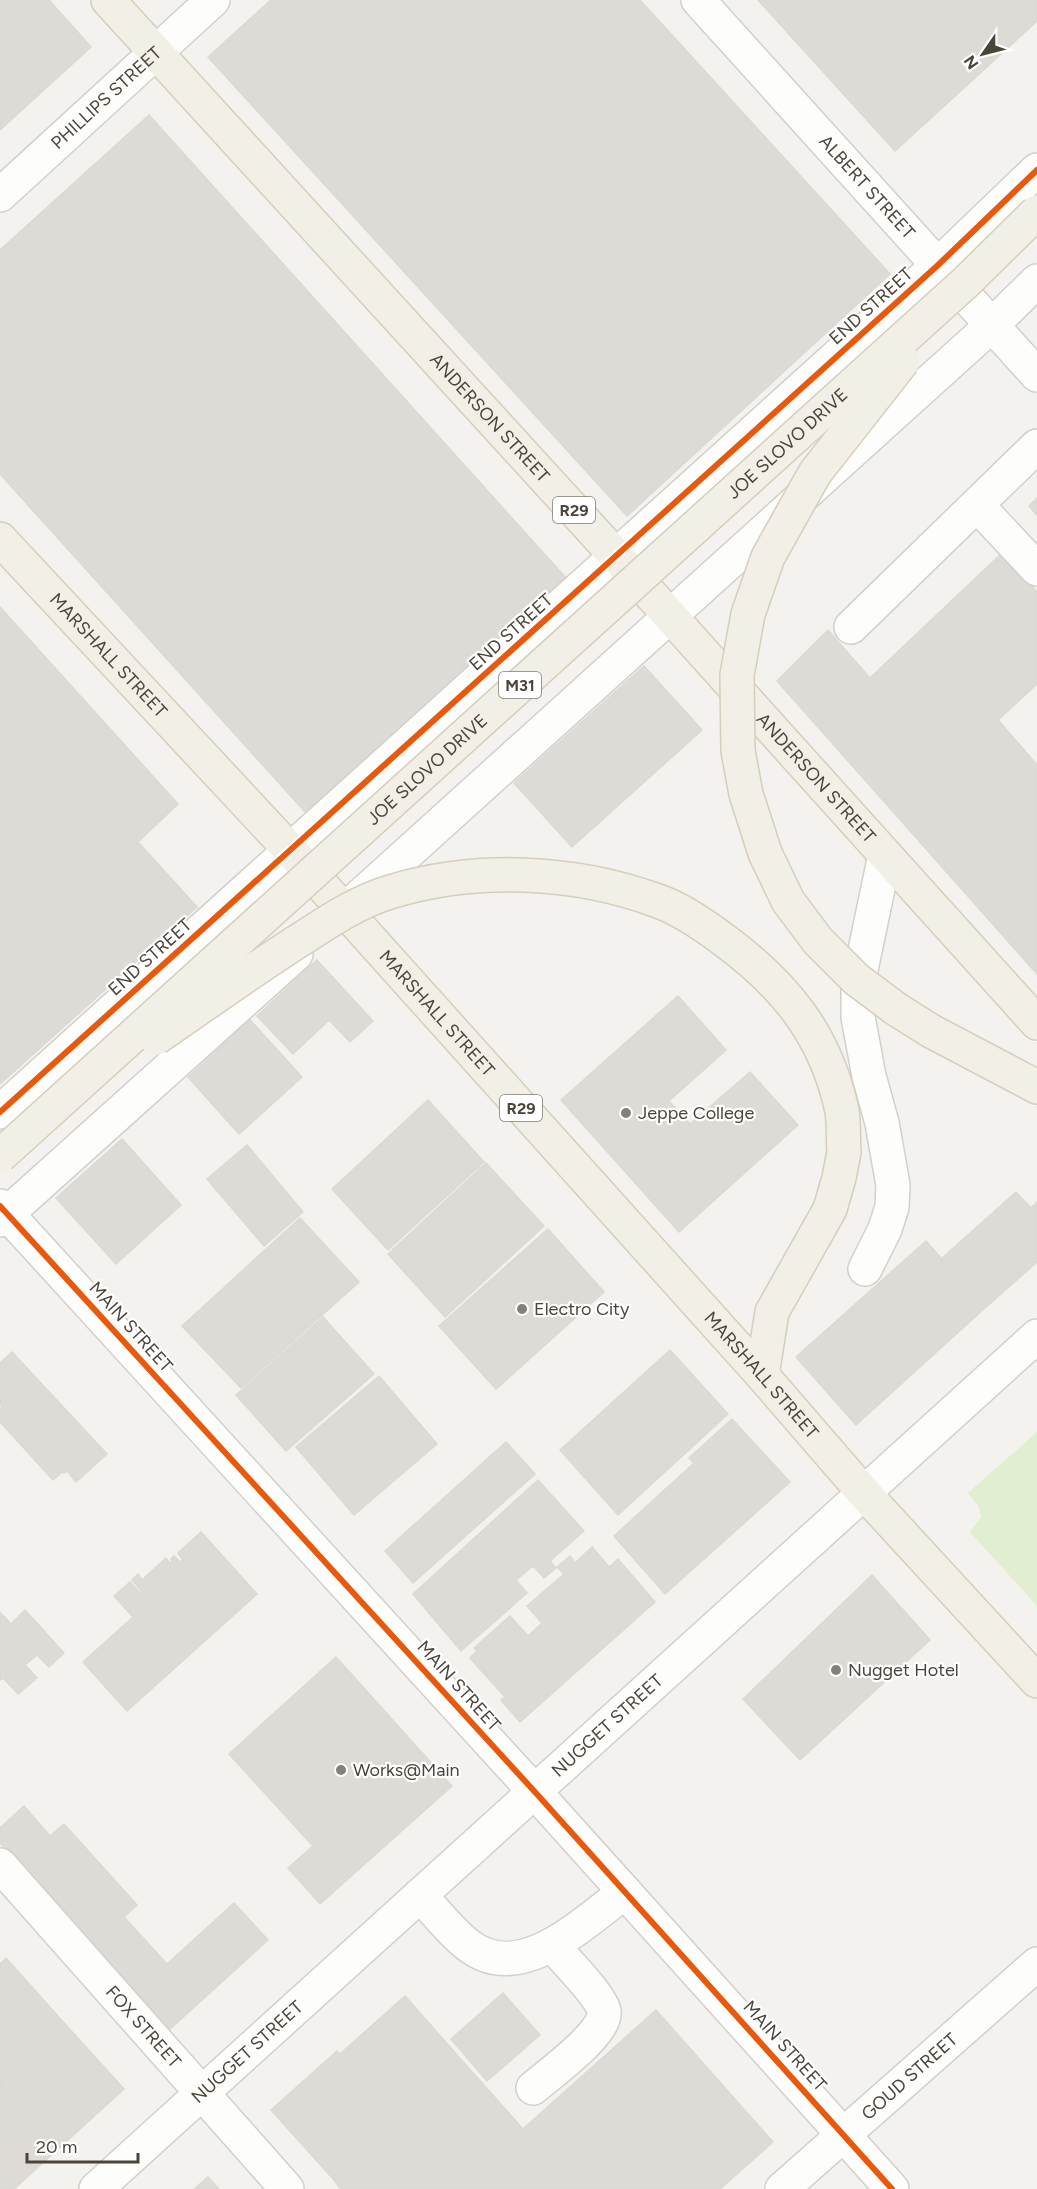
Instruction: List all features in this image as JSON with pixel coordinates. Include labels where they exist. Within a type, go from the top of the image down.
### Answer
[{"type":"main road","name":"ANDERSON STREET","points":[[108,0],[1037,1023]]},
{"type":"main road","name":"JOE SLOVO DRIVE","points":[[0,1156],[966,282],[1037,212]]},
{"type":"main road","points":[[966,282],[815,474],[768,557],[748,614],[737,675],[738,751],[746,794],[765,853],[788,901],[825,948],[856,979],[896,1009],[931,1031],[1037,1087]]},
{"type":"main road","name":"MARSHALL STREET","points":[[0,539],[291,851],[762,1375],[864,1492],[1037,1681]]},
{"type":"main road","points":[[44,1117],[278,953],[339,915],[388,892],[427,883],[478,877],[542,875],[605,885],[660,901],[704,925],[755,963],[790,999],[816,1038],[833,1078],[842,1113],[844,1152],[830,1209],[772,1312],[762,1375]]},
{"type":"street","name":"PHILLIPS STREET","points":[[0,195],[213,0]]},
{"type":"street","name":"ALBERT STREET","points":[[698,0],[1037,375]]},
{"type":"street","name":"END STREET","points":[[0,1112],[938,266],[1037,170]]},
{"type":"street","points":[[2,1213],[344,911],[992,325],[1037,281]]},
{"type":"street","points":[[851,627],[1037,446]]},
{"type":"street","points":[[977,505],[1037,569]]},
{"type":"street","points":[[865,1269],[885,1229],[892,1206],[893,1185],[858,1017],[858,984],[885,855]]},
{"type":"street","name":"MAIN STREET","points":[[2,1213],[535,1792],[892,2189]]},
{"type":"street","name":"NUGGET STREET","points":[[96,2189],[1037,1336]]},
{"type":"street","name":"FOX STREET","points":[[0,1865],[287,2189]]},
{"type":"street","points":[[420,1895],[468,1944],[486,1956],[509,1958],[528,1956],[552,1945],[625,1892]]},
{"type":"street","points":[[533,2088],[594,2034],[604,2017],[604,2009],[596,1996],[552,1945]]},
{"type":"street","name":"GOUD STREET","points":[[782,2189],[1037,1964]]},
{"type":"green space","points":[[1037,1432],[1037,1606],[970,1532],[981,1517],[979,1507],[968,1493]]},
{"type":"building","points":[[0,0],[49,0],[91,47],[0,130]]},
{"type":"building","points":[[271,0],[640,0],[890,274],[627,516],[208,57]]},
{"type":"building","points":[[758,0],[1037,0],[1037,21],[895,151]]},
{"type":"building","points":[[149,115],[566,578],[306,813],[0,474],[0,250]]},
{"type":"building","points":[[1037,498],[1037,515],[1029,506]]},
{"type":"building","points":[[1002,553],[1037,592],[1037,684],[998,720],[1037,765],[1037,974],[777,681],[828,630],[870,678]]},
{"type":"building","points":[[0,607],[178,804],[138,842],[197,907],[0,1084]]},
{"type":"building","points":[[644,666],[702,730],[572,847],[514,783]]},
{"type":"building","points":[[317,960],[373,1021],[350,1042],[329,1020],[293,1054],[257,1016]]},
{"type":"building","name":"Jeppe College","points":[[678,996],[726,1050],[669,1101],[690,1124],[750,1072],[798,1125],[679,1232],[561,1100]]},
{"type":"building","points":[[250,1020],[302,1077],[239,1134],[188,1077]]},
{"type":"building","points":[[428,1100],[484,1162],[388,1250],[332,1189]]},
{"type":"building","points":[[122,1139],[181,1205],[116,1264],[56,1198]]},
{"type":"building","points":[[247,1145],[303,1212],[264,1246],[207,1179]]},
{"type":"building","points":[[486,1163],[544,1226],[445,1317],[388,1254]]},
{"type":"building","points":[[1016,1192],[1031,1208],[1037,1202],[1037,1262],[985,1308],[941,1259]]},
{"type":"building","points":[[300,1218],[359,1282],[241,1388],[182,1326]]},
{"type":"building","name":"Electro City","points":[[548,1229],[604,1292],[496,1389],[439,1326]]},
{"type":"building","points":[[926,1241],[985,1308],[856,1425],[796,1357]]},
{"type":"building","points":[[323,1317],[374,1374],[286,1451],[236,1395]]},
{"type":"building","points":[[670,1350],[728,1414],[618,1515],[560,1450]]},
{"type":"building","points":[[12,1352],[107,1454],[76,1482],[67,1471],[62,1472],[53,1480],[0,1422],[2,1407],[0,1404],[0,1363]]},
{"type":"building","points":[[379,1376],[437,1444],[354,1515],[296,1447]]},
{"type":"building","points":[[732,1419],[790,1482],[665,1594],[614,1536],[694,1463],[689,1458]]},
{"type":"building","points":[[506,1442],[535,1474],[413,1583],[385,1551]]},
{"type":"building","points":[[538,1480],[584,1531],[550,1561],[556,1568],[544,1578],[533,1566],[516,1580],[527,1593],[461,1651],[413,1594]]},
{"type":"building","points":[[201,1532],[257,1594],[127,1711],[83,1662],[133,1617],[114,1596],[130,1582],[140,1593],[142,1592],[132,1580],[138,1574],[142,1580],[166,1558],[170,1563],[174,1556],[180,1562],[183,1560],[178,1553]]},
{"type":"building","points":[[592,1547],[609,1567],[618,1559],[655,1602],[520,1722],[501,1700],[505,1697],[470,1658],[477,1651],[474,1648],[510,1616],[528,1636],[542,1623],[527,1606],[564,1574],[557,1567],[570,1556],[575,1563]]},
{"type":"building","name":"Nugget Hotel","points":[[872,1575],[930,1640],[800,1760],[743,1699]]},
{"type":"building","points":[[25,1610],[64,1653],[49,1667],[37,1655],[25,1665],[37,1678],[18,1694],[3,1678],[0,1680],[0,1612],[11,1624]]},
{"type":"building","name":"Works@Main","points":[[336,1657],[452,1786],[320,1904],[288,1868],[313,1846],[229,1754]]},
{"type":"building","points":[[24,1806],[50,1836],[64,1824],[137,1905],[124,1917],[167,1964],[234,1903],[268,1940],[169,2030],[0,1843],[0,1828]]},
{"type":"building","points":[[6,1958],[65,2024],[0,2083],[0,1964]]},
{"type":"building","points":[[503,1993],[540,2035],[487,2081],[451,2039]]},
{"type":"building","points":[[405,1996],[465,2064],[400,2122],[340,2054]]},
{"type":"building","points":[[656,2010],[773,2142],[720,2189],[576,2189],[523,2129]]},
{"type":"building","points":[[65,2024],[124,2089],[14,2189],[0,2189],[0,2083]]},
{"type":"building","points":[[337,2051],[400,2122],[334,2180],[271,2110]]},
{"type":"building","points":[[465,2064],[523,2129],[455,2189],[341,2189],[334,2180]]},
{"type":"building","points":[[523,2129],[576,2189],[455,2189]]},
{"type":"building","points":[[208,2177],[219,2189],[194,2189]]},
{"type":"cycle path","points":[[0,1112],[937,266],[1037,170]]},
{"type":"cycle path","points":[[0,1206],[535,1792],[892,2189]]},
{"type":"place","name":"Jeppe College","points":[[626,1113]]},
{"type":"place","name":"Electro City","points":[[522,1309]]},
{"type":"place","name":"Nugget Hotel","points":[[836,1670]]},
{"type":"place","name":"Works@Main","points":[[341,1770]]}]
